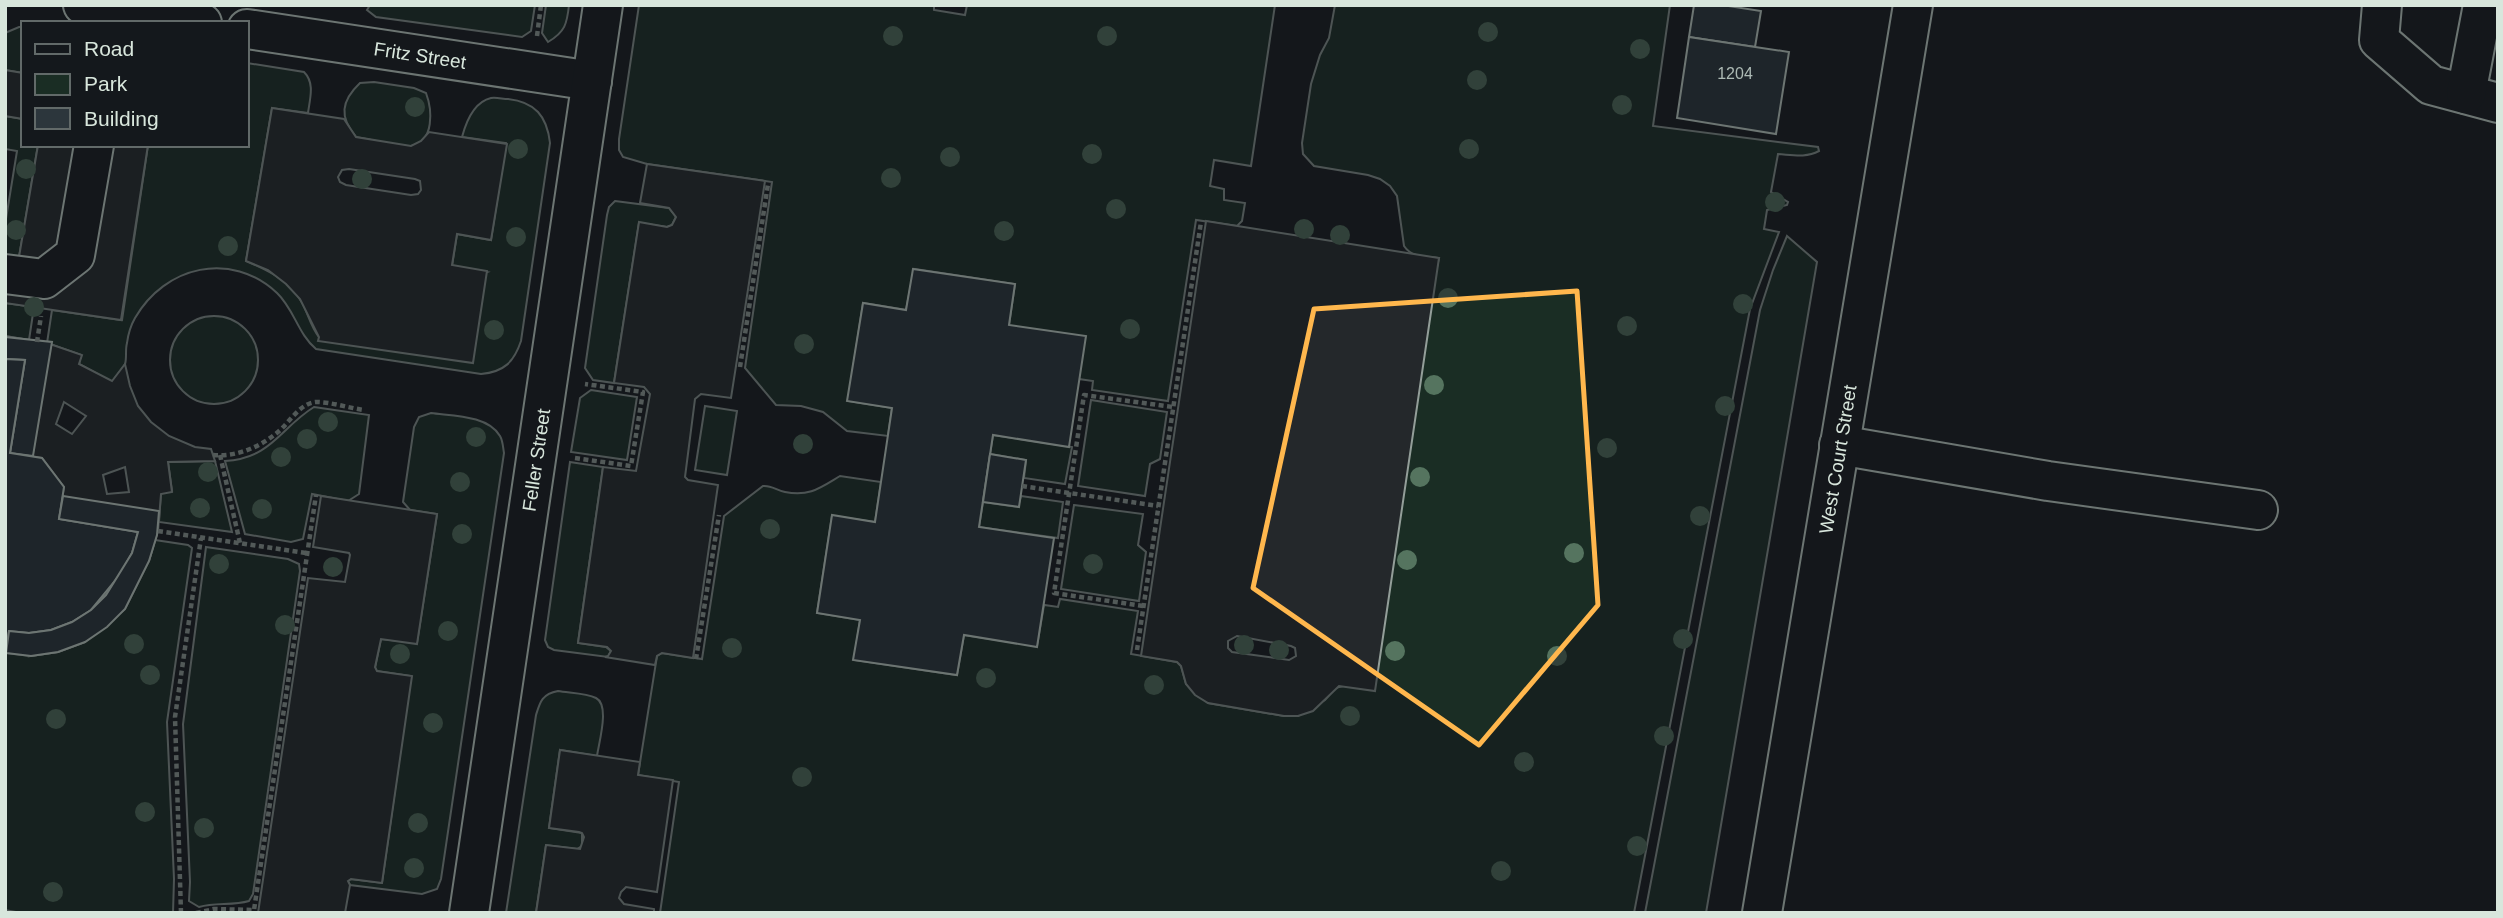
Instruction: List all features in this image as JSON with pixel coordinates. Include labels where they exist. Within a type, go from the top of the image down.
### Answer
[{"type":"street","name":"Feller Street","points":[[469,913],[603,5]]},
{"type":"street","name":"West Court Street","points":[[1762,913],[1913,5]]},
{"type":"street","points":[[2382,5],[2379,40],[2431,85],[2482,99],[2483,5]]},
{"type":"street","points":[[105,13],[183,21]]},
{"type":"street","name":"Fritz Street","points":[[248,29],[592,81]]},
{"type":"street","points":[[5,274],[44,279],[75,255],[94,147]]},
{"type":"street","points":[[1839,445],[2048,481],[2258,510]]},
{"type":"path","points":[[740,368],[768,184]]},
{"type":"path","points":[[1137,650],[1201,222]]},
{"type":"path","points":[[37,342],[43,308]]},
{"type":"path","points":[[570,457],[631,466],[643,392],[582,384]]},
{"type":"path","points":[[1143,606],[1054,593],[1084,395],[1173,407]]},
{"type":"path","points":[[213,455],[236,454],[258,446],[279,432],[304,407],[314,402],[364,410]]},
{"type":"path","points":[[220,455],[240,543]]},
{"type":"path","points":[[1022,486],[1158,506]]},
{"type":"path","points":[[196,913],[214,909],[254,910],[316,495]]},
{"type":"path","points":[[696,659],[719,515]]},
{"type":"path","points":[[158,531],[306,553]]},
{"type":"path","points":[[181,913],[175,717],[201,538]]},
{"type":"highlighted area","points":[[1577,291],[1598,605],[1479,745],[1253,588],[1314,309]]},
{"type":"green space","points":[[370,5],[535,5],[531,31],[522,37],[376,17],[367,10]]},
{"type":"green space","points":[[546,5],[569,5],[564,27],[548,42],[542,33]]},
{"type":"green space","points":[[639,5],[934,5],[934,10],[965,15],[967,5],[1275,5],[1251,166],[1214,160],[1210,186],[1224,189],[1224,200],[1245,203],[1242,221],[1237,226],[1196,220],[1168,401],[1092,390],[1093,381],[1079,379],[1009,325],[1015,284],[914,269],[906,310],[863,303],[848,401],[892,408],[888,436],[847,431],[823,412],[801,406],[776,405],[745,368],[772,182],[647,164],[623,157],[619,150],[619,139]]},
{"type":"green space","points":[[1335,5],[1670,5],[1653,126],[1818,147],[1819,151],[1809,155],[1778,154],[1771,192],[1788,202],[1787,205],[1767,210],[1764,229],[1779,232],[1750,309],[1634,913],[660,913],[679,782],[638,775],[657,656],[662,653],[702,659],[724,516],[763,486],[801,493],[814,490],[840,476],[881,482],[875,522],[832,516],[817,613],[860,620],[854,660],[957,675],[964,635],[1037,646],[1044,605],[1058,607],[1060,599],[1138,611],[1131,654],[1177,662],[1181,666],[1186,684],[1208,703],[1298,716],[1325,700],[1335,688],[1344,686],[1439,258],[1415,255],[1404,246],[1397,196],[1390,186],[1368,175],[1314,166],[1303,154],[1302,143],[1311,84],[1320,55],[1329,38]]},
{"type":"green space","points":[[21,27],[21,73],[5,70],[5,33]]},
{"type":"green space","points":[[248,63],[304,72],[310,81],[308,113],[272,108],[246,261],[269,272],[290,287],[301,301],[319,337],[487,272],[452,266],[457,234],[491,240],[506,143],[462,137],[468,119],[475,108],[491,98],[526,103],[543,118],[550,143],[521,341],[507,365],[496,371],[481,374],[316,349],[277,293],[240,271],[220,268],[181,276],[163,286],[148,300],[132,324],[126,346],[125,364],[112,382],[79,364],[81,355],[47,343],[52,310],[122,320],[148,147],[248,147]]},
{"type":"green space","points":[[374,82],[414,88],[426,93],[430,107],[430,124],[428,132],[419,143],[406,146],[356,137],[347,123],[344,109],[349,96],[360,83]]},
{"type":"green space","points":[[5,116],[21,119],[21,147],[38,147],[19,257],[5,260],[5,225],[17,151],[5,149]]},
{"type":"green space","points":[[615,201],[669,208],[676,217],[672,225],[667,227],[639,223],[614,383],[593,380],[585,368],[607,215],[609,207]]},
{"type":"green space","points":[[1787,236],[1817,262],[1706,913],[1645,913],[1760,310]]},
{"type":"green space","points":[[5,303],[34,307],[29,340],[5,336]]},
{"type":"green space","points":[[205,316],[223,316],[239,323],[251,335],[258,351],[258,369],[251,385],[239,397],[223,404],[205,404],[189,397],[177,385],[170,369],[170,351],[177,335],[189,323]]},
{"type":"green space","points":[[591,390],[637,397],[627,460],[571,452],[580,398]]},
{"type":"green space","points":[[1091,400],[1167,412],[1160,459],[1150,464],[1145,496],[1078,486]]},
{"type":"green space","points":[[705,406],[737,411],[727,475],[695,470]]},
{"type":"green space","points":[[314,407],[369,415],[359,494],[348,501],[312,494],[303,539],[291,542],[245,534],[225,461],[241,459],[265,448]]},
{"type":"green space","points":[[431,413],[469,418],[487,424],[500,436],[504,453],[441,879],[437,889],[422,894],[350,885],[348,881],[351,879],[382,883],[411,676],[376,671],[375,668],[381,639],[417,643],[437,514],[410,510],[403,502],[414,427],[419,417]]},
{"type":"green space","points":[[993,435],[1072,447],[1065,484],[1024,478],[1026,460],[990,454]]},
{"type":"green space","points":[[215,461],[232,532],[159,522],[161,493],[172,491],[168,462]]},
{"type":"green space","points":[[570,462],[603,467],[578,643],[606,647],[611,651],[608,657],[554,650],[548,647],[545,640]]},
{"type":"green space","points":[[1021,496],[1063,502],[1058,538],[979,527],[983,502],[1018,507]]},
{"type":"green space","points":[[1074,505],[1143,514],[1138,545],[1146,552],[1139,601],[1061,589]]},
{"type":"green space","points":[[155,540],[192,548],[167,722],[173,913],[21,913],[5,910],[5,653],[31,656],[58,652],[85,642],[149,561]]},
{"type":"green space","points":[[206,547],[288,559],[299,564],[300,571],[253,894],[249,901],[199,907],[189,901],[183,724]]},
{"type":"green space","points":[[558,691],[592,696],[600,702],[602,708],[597,756],[560,750],[549,828],[582,833],[582,846],[577,849],[546,845],[536,913],[506,913],[536,715],[542,699]]},
{"type":"shaded area","points":[[5,70],[21,73],[21,119],[5,116]]},
{"type":"shaded area","points":[[272,108],[344,119],[356,137],[411,146],[421,141],[429,132],[507,144],[491,240],[457,234],[452,265],[487,271],[473,363],[318,341],[319,337],[300,299],[268,270],[246,261]],"holes":[[[349,169],[420,181],[421,190],[418,194],[411,195],[346,185],[340,182],[338,177],[342,170]]]},
{"type":"shaded area","points":[[38,147],[148,147],[121,320],[5,303],[5,260],[19,257]]},
{"type":"shaded area","points":[[647,164],[765,181],[731,398],[701,394],[695,399],[685,477],[688,480],[718,485],[693,658],[662,653],[657,656],[655,665],[605,657],[611,651],[607,647],[578,643],[603,467],[636,471],[650,394],[644,387],[614,383],[639,222],[667,227],[672,225],[676,217],[669,208],[640,203]]},
{"type":"shaded area","points":[[1206,221],[1439,258],[1375,691],[1339,686],[1313,711],[1298,716],[1284,716],[1208,703],[1195,695],[1186,684],[1181,666],[1177,662],[1141,656]],"holes":[[[1237,636],[1295,648],[1296,656],[1289,660],[1232,652],[1228,648],[1228,641]]]},
{"type":"shaded area","points":[[5,336],[47,343],[82,355],[79,364],[112,381],[125,364],[138,406],[151,422],[169,436],[195,447],[211,449],[215,461],[168,462],[172,492],[161,494],[158,531],[149,561],[125,609],[85,642],[58,652],[31,656],[91,610],[106,595],[119,576],[138,533],[59,519],[64,487],[42,458],[10,453]],"holes":[[[64,402],[86,416],[72,434],[56,424]],[[125,467],[129,492],[107,494],[103,475]]]},
{"type":"shaded area","points":[[321,496],[437,514],[417,644],[381,639],[375,667],[377,671],[412,676],[382,883],[351,879],[348,881],[350,885],[345,913],[258,913],[308,578],[345,582],[350,555],[313,547]]},
{"type":"shaded area","points":[[560,750],[640,762],[638,775],[673,780],[657,892],[626,887],[619,898],[624,904],[654,909],[654,913],[536,913],[546,845],[580,849],[584,837],[579,832],[549,828]]},
{"type":"building","points":[[1694,5],[1722,5],[1761,11],[1755,47],[1689,37]]},
{"type":"building","points":[[1689,37],[1789,52],[1776,134],[1677,118]]},
{"type":"building","points":[[913,269],[1015,284],[1009,325],[1086,336],[1069,447],[993,435],[979,527],[1054,538],[1037,647],[964,635],[957,675],[853,660],[860,620],[817,613],[832,515],[875,522],[892,408],[847,401],[863,303],[906,310]]},
{"type":"building","points":[[5,337],[52,342],[33,456],[10,453],[25,360],[5,359]]},
{"type":"building","points":[[5,359],[25,360],[10,453],[42,458],[64,487],[59,519],[138,532],[132,553],[119,576],[91,610],[72,622],[51,630],[29,633],[9,631],[6,653]]},
{"type":"building","points":[[990,454],[1026,460],[1019,507],[983,502]]},
{"type":"building","points":[[63,496],[159,511],[157,535],[149,561],[125,609],[107,627],[85,642],[58,652],[31,656],[6,653],[9,631],[29,633],[51,630],[72,622],[91,610],[106,595],[132,553],[138,532],[59,519]]}]
